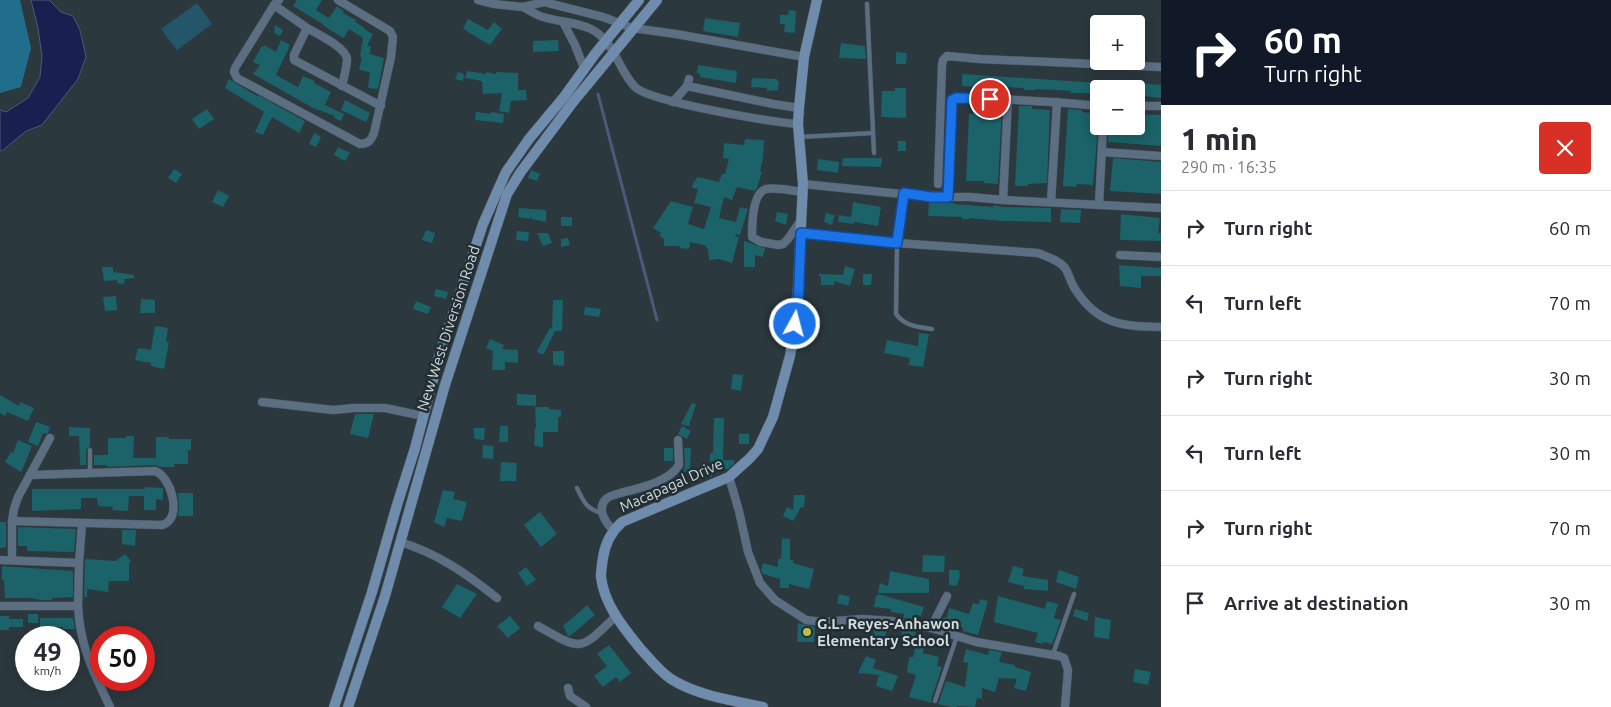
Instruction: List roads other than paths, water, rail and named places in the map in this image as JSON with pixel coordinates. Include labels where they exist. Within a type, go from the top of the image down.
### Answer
[{"type":"street","points":[[338,0],[390,31],[394,37],[381,106],[372,138],[366,144],[360,144],[237,78],[234,72],[277,3],[307,28],[341,48],[346,53],[347,60],[342,86]]},
{"type":"street","points":[[478,0],[494,4],[523,6],[544,2],[577,10],[632,28],[804,57]]},
{"type":"street","name":"New West Diversion Road","points":[[334,707],[367,610],[424,416],[440,353],[483,224],[506,172],[529,139],[639,0]]},
{"type":"street","name":"New West Diversion Road","points":[[348,707],[376,623],[444,385],[507,194],[520,173],[614,51],[657,0]]},
{"type":"street","name":"Macapagal Drive","points":[[762,707],[692,690],[670,679],[654,663],[616,616],[606,597],[601,575],[608,537],[613,530],[622,522],[729,478],[758,448],[773,417],[790,356],[798,308],[803,188],[798,124],[804,57],[816,0]]},
{"type":"street","points":[[523,6],[541,16],[592,29],[614,51],[636,89],[644,93],[673,102],[770,121],[798,124]]},
{"type":"street","points":[[574,24],[577,10]]},
{"type":"street","points":[[563,22],[584,68]]},
{"type":"street","points":[[307,28],[294,55],[294,60],[381,106]]},
{"type":"street","points":[[938,184],[942,65],[943,60],[947,56],[1161,68]]},
{"type":"street","points":[[673,102],[688,83],[773,104],[799,108]]},
{"type":"street","points":[[948,197],[952,100],[956,98],[1008,99],[1090,105]]},
{"type":"street","points":[[1003,200],[1008,99]]},
{"type":"street","points":[[1051,202],[1057,102]]},
{"type":"street","points":[[770,121],[773,104]]},
{"type":"street","points":[[1145,106],[1161,106]]},
{"type":"street","points":[[1099,205],[1103,135]]},
{"type":"street","points":[[1102,152],[1161,156]]},
{"type":"street","points":[[802,218],[788,239],[779,245],[761,242],[752,237],[751,223],[759,194],[763,191],[774,189],[803,188],[904,193],[931,197],[970,197],[1161,208]]},
{"type":"street","points":[[897,243],[904,193]]},
{"type":"street","points":[[801,233],[897,243],[1038,253],[1054,259],[1064,267],[1082,300],[1091,310],[1109,321],[1135,326],[1161,326]]},
{"type":"street","points":[[1120,255],[1161,257]]},
{"type":"street","points":[[262,402],[333,410],[385,408],[424,416]]},
{"type":"street","points":[[12,560],[12,521],[14,509],[18,497],[50,438]]},
{"type":"street","points":[[613,530],[605,522],[602,505],[605,500],[611,496],[645,487],[673,473],[679,465],[678,440]]},
{"type":"street","points":[[12,521],[162,525],[171,520],[173,513],[172,491],[159,472],[150,470],[30,475]]},
{"type":"street","points":[[729,478],[748,552],[760,583],[775,600],[806,620],[823,622],[891,621],[931,628],[976,642],[1053,654],[1064,658],[1068,670],[1065,707]]},
{"type":"street","points":[[82,524],[79,563],[79,623],[88,660],[110,707]]},
{"type":"street","points":[[400,542],[420,548],[440,558],[479,583],[497,598]]},
{"type":"street","points":[[0,560],[79,563]]},
{"type":"street","points":[[931,628],[947,596]]},
{"type":"street","points":[[0,606],[78,606]]},
{"type":"street","points":[[538,626],[569,643],[585,643],[616,616]]},
{"type":"street","points":[[568,688],[570,696],[586,707]]},
{"type":"lane","points":[[867,4],[874,153]]},
{"type":"lane","points":[[800,137],[872,133]]},
{"type":"lane","points":[[897,243],[896,314],[906,324],[932,329]]},
{"type":"lane","points":[[90,450],[90,473]]},
{"type":"lane","points":[[577,488],[591,510],[603,514]]},
{"type":"lane","points":[[1053,654],[1074,594]]},
{"type":"lane","points":[[935,701],[958,636]]},
{"type":"waterway","points":[[598,94],[657,320]]},
{"type":"place","name":"G.L. Reyes-Anhawon Elementary School","points":[[807,632]]}]
